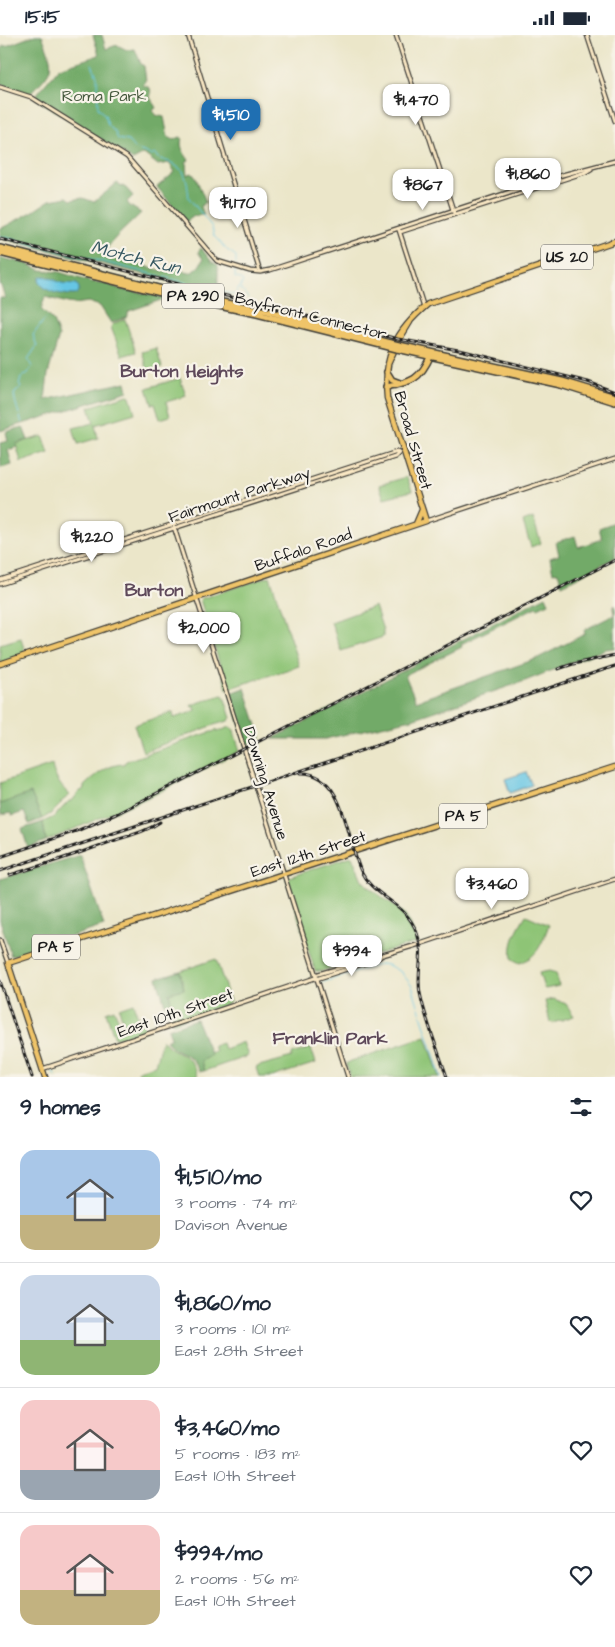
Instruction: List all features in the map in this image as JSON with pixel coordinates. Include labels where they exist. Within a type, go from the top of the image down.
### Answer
[{"type":"highway","name":"Bayfront Connector","points":[[0,248],[182,294],[267,311],[417,353],[432,354],[561,385],[615,402]]},
{"type":"highway","name":"Bayfront Connector","points":[[0,253],[173,296],[257,313],[386,344]]},
{"type":"highway","name":"Bayfront Connector","points":[[401,348],[562,381],[615,397]]},
{"type":"highway","points":[[417,353],[423,358],[425,369]]},
{"type":"highway","points":[[386,387],[416,378],[425,369],[432,354]]},
{"type":"highway","points":[[387,373],[392,380],[403,383]]},
{"type":"main road","name":"US 20","points":[[424,307],[449,296],[615,241]]},
{"type":"main road","name":"Broad Street","points":[[424,307],[403,328],[395,342],[388,358],[386,387],[388,404],[401,453],[426,521]]},
{"type":"main road","points":[[416,524],[422,509]]},
{"type":"main road","name":"Buffalo Road","points":[[0,664],[426,521]]},
{"type":"main road","name":"East 12th Street","points":[[8,963],[615,767]]},
{"type":"main road","points":[[8,963],[43,1074]]},
{"type":"street","points":[[188,35],[260,272]]},
{"type":"street","points":[[396,35],[454,213]]},
{"type":"street","points":[[587,35],[615,121]]},
{"type":"street","points":[[0,87],[31,97],[127,157],[217,261],[260,272],[399,231],[586,168],[615,161]]},
{"type":"street","points":[[399,231],[424,307]]},
{"type":"street","name":"Fairmount Parkway","points":[[0,579],[388,459],[401,453]]},
{"type":"street","name":"Buffalo Road","points":[[426,521],[615,459]]},
{"type":"street","name":"Fairmount Parkway","points":[[0,584],[173,526]]},
{"type":"street","name":"Downing Avenue","points":[[173,526],[348,1077]]},
{"type":"street","name":"East 10th Street","points":[[43,1074],[364,959],[380,956],[615,879]]},
{"type":"street","points":[[0,941],[8,963]]},
{"type":"green space","points":[[35,35],[42,35],[51,62],[44,79],[30,94],[0,84],[3,67],[1,50],[3,46]]},
{"type":"green space","name":"Roma Park","points":[[93,35],[102,35],[106,49],[117,45],[127,50],[135,49],[141,64],[144,66],[146,81],[143,85],[150,88],[150,97],[156,108],[153,110],[155,115],[164,117],[168,137],[174,140],[182,138],[182,147],[189,160],[186,162],[187,175],[192,173],[196,178],[206,202],[201,206],[204,215],[194,216],[186,222],[157,187],[175,172],[169,163],[158,165],[144,154],[133,160],[36,99],[36,95],[59,68],[99,55]]},
{"type":"green space","points":[[117,183],[126,188],[133,196],[127,202],[141,213],[114,239],[104,256],[168,272],[176,265],[183,271],[190,273],[198,267],[203,259],[198,252],[201,248],[212,262],[218,265],[218,293],[0,238],[0,229],[50,200],[67,197],[71,200],[83,198],[94,202]]},
{"type":"green space","points":[[0,258],[25,263],[41,270],[59,272],[91,282],[104,283],[123,290],[167,298],[129,311],[126,317],[111,323],[100,306],[88,302],[68,303],[45,297],[41,309],[53,321],[59,336],[48,374],[45,400],[126,382],[128,391],[0,431],[0,298],[5,298],[0,283]]},
{"type":"green space","points":[[125,319],[136,352],[122,356],[111,327],[113,324]]},
{"type":"green space","points":[[156,348],[162,367],[148,371],[142,352]]},
{"type":"green space","points":[[180,378],[186,396],[166,402],[170,416],[160,419],[155,404],[152,404],[147,388]]},
{"type":"green space","points":[[130,396],[135,413],[95,425],[98,438],[78,444],[73,428],[94,423],[89,407]]},
{"type":"green space","points":[[23,427],[28,440],[16,444],[17,447],[8,450],[12,465],[1,468],[0,443],[8,441],[6,432]]},
{"type":"green space","points":[[43,436],[49,453],[21,462],[16,444]]},
{"type":"green space","points":[[407,477],[412,491],[384,498],[379,485]]},
{"type":"green space","points":[[533,518],[541,543],[531,547],[523,522]]},
{"type":"green space","points":[[615,522],[615,558],[562,585],[558,572],[553,573],[550,558],[559,555],[556,542],[575,536],[578,547],[602,539],[599,528]]},
{"type":"green space","points":[[270,576],[299,666],[227,689],[200,599]]},
{"type":"green space","points":[[546,596],[549,603],[538,608],[536,607],[461,644],[462,647],[405,675],[416,701],[536,659],[585,634],[584,630],[614,615],[613,608],[615,605],[615,648],[606,649],[525,681],[412,719],[325,739],[272,739]]},
{"type":"green space","points":[[375,606],[383,630],[383,637],[341,651],[331,622]]},
{"type":"green space","points":[[21,638],[25,653],[0,663],[0,644]]},
{"type":"green space","points":[[245,688],[261,738],[246,745],[230,693]]},
{"type":"green space","points":[[222,695],[231,718],[228,721],[143,752],[134,725],[173,712],[174,718],[196,711],[195,707],[191,705]]},
{"type":"green space","points":[[230,727],[234,730],[240,751],[154,795],[46,841],[43,822],[54,817],[84,789],[84,786],[102,771],[217,729],[217,732]]},
{"type":"green space","points":[[52,765],[58,781],[70,795],[52,813],[42,819],[31,794],[0,804],[0,783]]},
{"type":"green space","points":[[31,793],[42,819],[29,824],[24,812],[12,816],[11,813],[1,815],[0,804]]},
{"type":"green space","points":[[43,822],[46,841],[28,848],[22,829]]},
{"type":"green space","points":[[80,855],[104,926],[11,956],[0,920],[0,879]]},
{"type":"green space","points":[[352,856],[362,880],[401,911],[407,918],[418,942],[322,971],[315,971],[286,878]]},
{"type":"green space","points":[[526,915],[549,925],[542,943],[536,952],[532,957],[520,963],[512,959],[511,953],[517,930]]},
{"type":"green space","points":[[216,959],[230,1001],[228,1004],[173,1023],[166,1008],[172,1005],[169,993],[184,988],[180,971]]},
{"type":"green space","points":[[180,971],[184,989],[169,993],[172,1006],[166,1008],[157,978]]},
{"type":"green space","points":[[549,971],[556,973],[559,986],[545,989],[539,973]]},
{"type":"green space","points":[[554,999],[566,1004],[574,1016],[553,1023],[550,1022],[545,1001]]},
{"type":"green space","points":[[133,1003],[138,1017],[141,1016],[146,1031],[115,1039],[106,1012],[114,1009],[120,1023],[123,1022],[119,1008]]},
{"type":"green space","points":[[196,1019],[211,1055],[201,1061],[204,1071],[199,1072],[192,1059],[175,1049],[166,1040],[171,1037],[168,1029]]},
{"type":"green space","points":[[426,1036],[440,1077],[350,1077],[346,1064],[351,1061]]},
{"type":"green space","points":[[162,1039],[166,1044],[188,1059],[193,1065],[197,1077],[140,1077],[138,1070],[155,1065]]},
{"type":"green space","points":[[243,1042],[248,1056],[204,1071],[201,1061],[210,1055],[209,1053],[215,1051],[213,1046],[222,1043],[224,1049]]},
{"type":"green space","points":[[311,1048],[316,1063],[272,1077],[259,1077],[256,1068],[259,1066],[292,1057],[292,1054]]},
{"type":"water","points":[[45,276],[62,283],[77,284],[79,291],[73,295],[49,290],[39,281],[40,277]]},
{"type":"water","points":[[526,772],[532,785],[510,793],[505,779]]},
{"type":"waterway","name":"Motch Run","points":[[92,64],[97,76],[98,108],[105,116],[108,125],[115,132],[118,139],[128,141],[135,149],[151,156],[155,154],[158,158],[172,163],[183,171],[187,182],[189,198],[212,227],[214,236],[227,250],[236,256],[236,264]]},
{"type":"waterway","name":"Motch Run","points":[[0,236],[235,295],[243,281],[235,278],[235,271]]},
{"type":"waterway","points":[[241,289],[248,298]]},
{"type":"waterway","points":[[22,423],[14,394],[21,387],[19,385],[21,378],[32,367],[28,359],[37,346],[33,335],[45,319]]},
{"type":"waterway","name":"Motch Run","points":[[320,983],[381,964],[388,965],[401,972],[412,986],[441,1077]]},
{"type":"waterway","points":[[53,1071],[56,1077]]},
{"type":"railway","points":[[0,239],[398,339],[464,351],[588,382],[615,392]]},
{"type":"railway","points":[[0,857],[79,830],[116,814],[615,560]]},
{"type":"railway","points":[[558,669],[615,655]]},
{"type":"railway","points":[[0,871],[615,666]]},
{"type":"railway","points":[[300,773],[315,775],[326,783],[342,809],[355,856],[365,879],[372,887],[405,913],[412,922],[417,933],[420,948],[420,993],[447,1077]]},
{"type":"railway","points":[[10,875],[135,834],[160,822]]},
{"type":"railway","points":[[0,981],[32,1077]]},
{"type":"district","name":"Burton Heights","points":[[182,371]]},
{"type":"district","name":"Burton","points":[[154,590]]},
{"type":"district","name":"Franklin Park","points":[[330,1038]]}]
